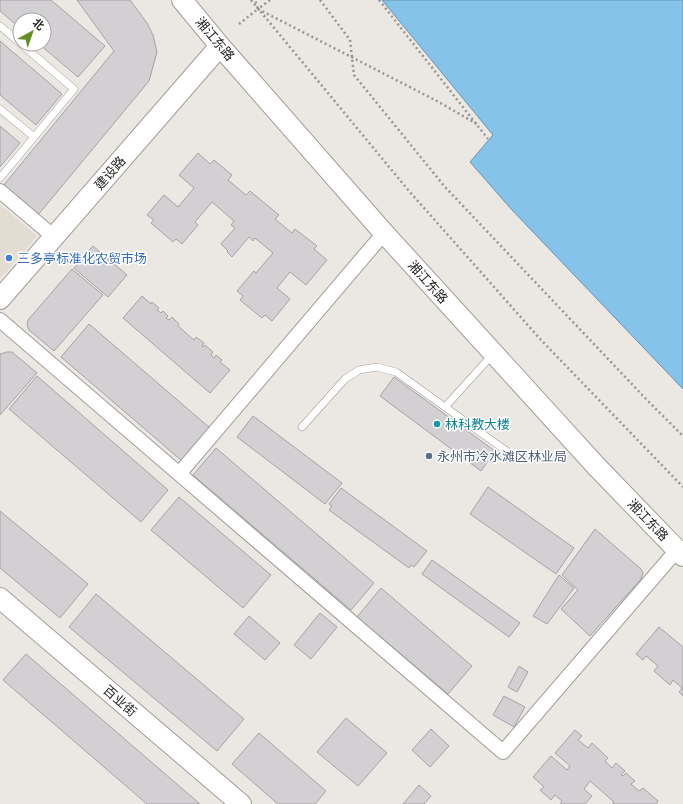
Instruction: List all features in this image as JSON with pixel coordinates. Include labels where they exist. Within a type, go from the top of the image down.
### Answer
[{"type":"main road","name":"湘江东路","points":[[182,0],[220,46],[384,233],[597,467],[680,553]]},
{"type":"main road","name":"建设路","points":[[0,299],[220,46]]},
{"type":"main road","name":"百业街","points":[[0,598],[241,804]]},
{"type":"street","points":[[0,191],[54,237]]},
{"type":"street","points":[[179,474],[384,233]]},
{"type":"street","points":[[0,320],[502,752],[680,553]]},
{"type":"lane","points":[[0,26],[12,36]]},
{"type":"lane","points":[[0,178],[74,89],[31,52]]},
{"type":"lane","points":[[0,109],[34,137]]},
{"type":"lane","points":[[445,407],[494,354]]},
{"type":"lane","points":[[302,427],[345,379],[360,370],[377,367],[396,372],[515,457]]},
{"type":"path","points":[[251,0],[409,191],[541,340],[683,487]]},
{"type":"path","points":[[256,0],[258,10]]},
{"type":"path","points":[[239,24],[270,0]]},
{"type":"path","points":[[320,0],[350,40],[354,75],[445,187],[641,395],[683,436]]},
{"type":"path","points":[[379,0],[488,139]]},
{"type":"path","points":[[258,10],[477,124]]},
{"type":"shaded area","name":"三多亭标准化农贸市场","points":[[0,205],[37,236],[0,279]]},
{"type":"water","points":[[382,0],[683,0],[683,389],[512,210],[470,162],[493,135]]},
{"type":"building","points":[[0,0],[51,0],[105,46],[78,77],[48,52],[52,52],[52,12],[12,12],[12,21],[0,11]]},
{"type":"building","points":[[77,0],[130,0],[147,23],[153,35],[157,52],[149,81],[38,215],[3,186],[114,51]]},
{"type":"building","points":[[0,41],[62,94],[36,125],[0,95]]},
{"type":"building","points":[[0,126],[20,143],[0,167]]},
{"type":"building","points":[[198,153],[210,164],[214,160],[232,175],[228,180],[246,195],[250,191],[279,215],[275,219],[292,233],[295,229],[317,246],[314,249],[327,260],[306,285],[290,272],[277,288],[290,299],[272,321],[265,315],[262,318],[240,300],[243,296],[237,291],[254,271],[256,273],[273,253],[255,238],[253,241],[249,237],[232,257],[221,244],[235,228],[231,225],[234,221],[212,202],[195,222],[198,225],[182,244],[176,239],[173,242],[151,223],[154,220],[147,215],[164,195],[178,207],[194,188],[179,175]]},
{"type":"building","points":[[93,246],[127,275],[108,297],[74,268]]},
{"type":"building","points":[[72,269],[103,295],[54,351],[29,330],[27,325],[28,320]]},
{"type":"building","points":[[142,296],[151,304],[152,302],[159,308],[157,310],[161,313],[163,311],[168,316],[166,318],[169,320],[172,317],[179,324],[178,326],[194,340],[196,337],[204,343],[202,346],[203,347],[205,345],[213,352],[211,355],[214,358],[216,355],[222,360],[220,362],[230,370],[210,393],[123,318]]},
{"type":"building","points":[[89,324],[210,428],[182,461],[61,357]]},
{"type":"building","points":[[12,352],[37,373],[0,415],[0,354]]},
{"type":"building","points":[[37,376],[168,490],[141,522],[9,409]]},
{"type":"building","name":"林科教大楼","points":[[394,377],[495,451],[481,471],[380,396]]},
{"type":"building","points":[[253,416],[342,483],[325,504],[237,437]]},
{"type":"building","points":[[216,448],[374,583],[351,610],[193,475]]},
{"type":"building","points":[[488,487],[574,548],[556,574],[470,514]]},
{"type":"building","points":[[341,488],[427,551],[414,567],[411,565],[409,568],[329,510],[332,506],[329,504]]},
{"type":"building","points":[[179,497],[271,575],[243,608],[151,530]]},
{"type":"building","points":[[0,511],[88,584],[60,618],[0,568]]},
{"type":"building","points":[[595,529],[641,569],[643,573],[641,579],[590,636],[561,609],[578,590],[562,575]]},
{"type":"building","points":[[432,560],[520,623],[509,637],[422,574]]},
{"type":"building","points":[[559,575],[574,588],[547,624],[533,616]]},
{"type":"building","points":[[381,588],[472,666],[448,694],[357,617]]},
{"type":"building","points":[[96,594],[244,719],[217,751],[69,627]]},
{"type":"building","points":[[320,613],[337,627],[311,659],[294,645]]},
{"type":"building","points":[[249,616],[280,643],[265,660],[234,634]]},
{"type":"building","points":[[659,627],[683,647],[683,696],[679,692],[682,688],[673,680],[670,685],[654,671],[658,666],[646,656],[643,660],[636,654]]},
{"type":"building","points":[[26,654],[200,804],[147,804],[3,680]]},
{"type":"building","points":[[519,666],[528,672],[517,692],[508,687]]},
{"type":"building","points":[[504,696],[525,707],[514,727],[493,715]]},
{"type":"building","points":[[346,718],[387,753],[358,786],[317,752]]},
{"type":"building","points":[[431,729],[449,746],[430,767],[412,750]]},
{"type":"building","points":[[575,730],[582,736],[578,740],[588,748],[592,743],[608,758],[605,761],[612,768],[616,763],[625,771],[621,775],[623,776],[626,773],[635,781],[631,784],[639,791],[643,788],[658,801],[656,804],[612,804],[614,802],[590,781],[584,789],[592,796],[585,804],[560,804],[562,801],[555,795],[551,800],[540,790],[544,787],[533,777],[551,756],[567,770],[570,766],[555,753]]},
{"type":"building","points":[[259,733],[326,791],[315,804],[278,804],[232,764]]},
{"type":"building","points":[[419,785],[431,796],[424,804],[403,804]]},
{"type":"place","name":"三多亭标准化农贸市场","points":[[9,258]]},
{"type":"place","name":"林科教大楼","points":[[437,424]]},
{"type":"place","name":"永州市冷水滩区林业局","points":[[429,456]]}]
